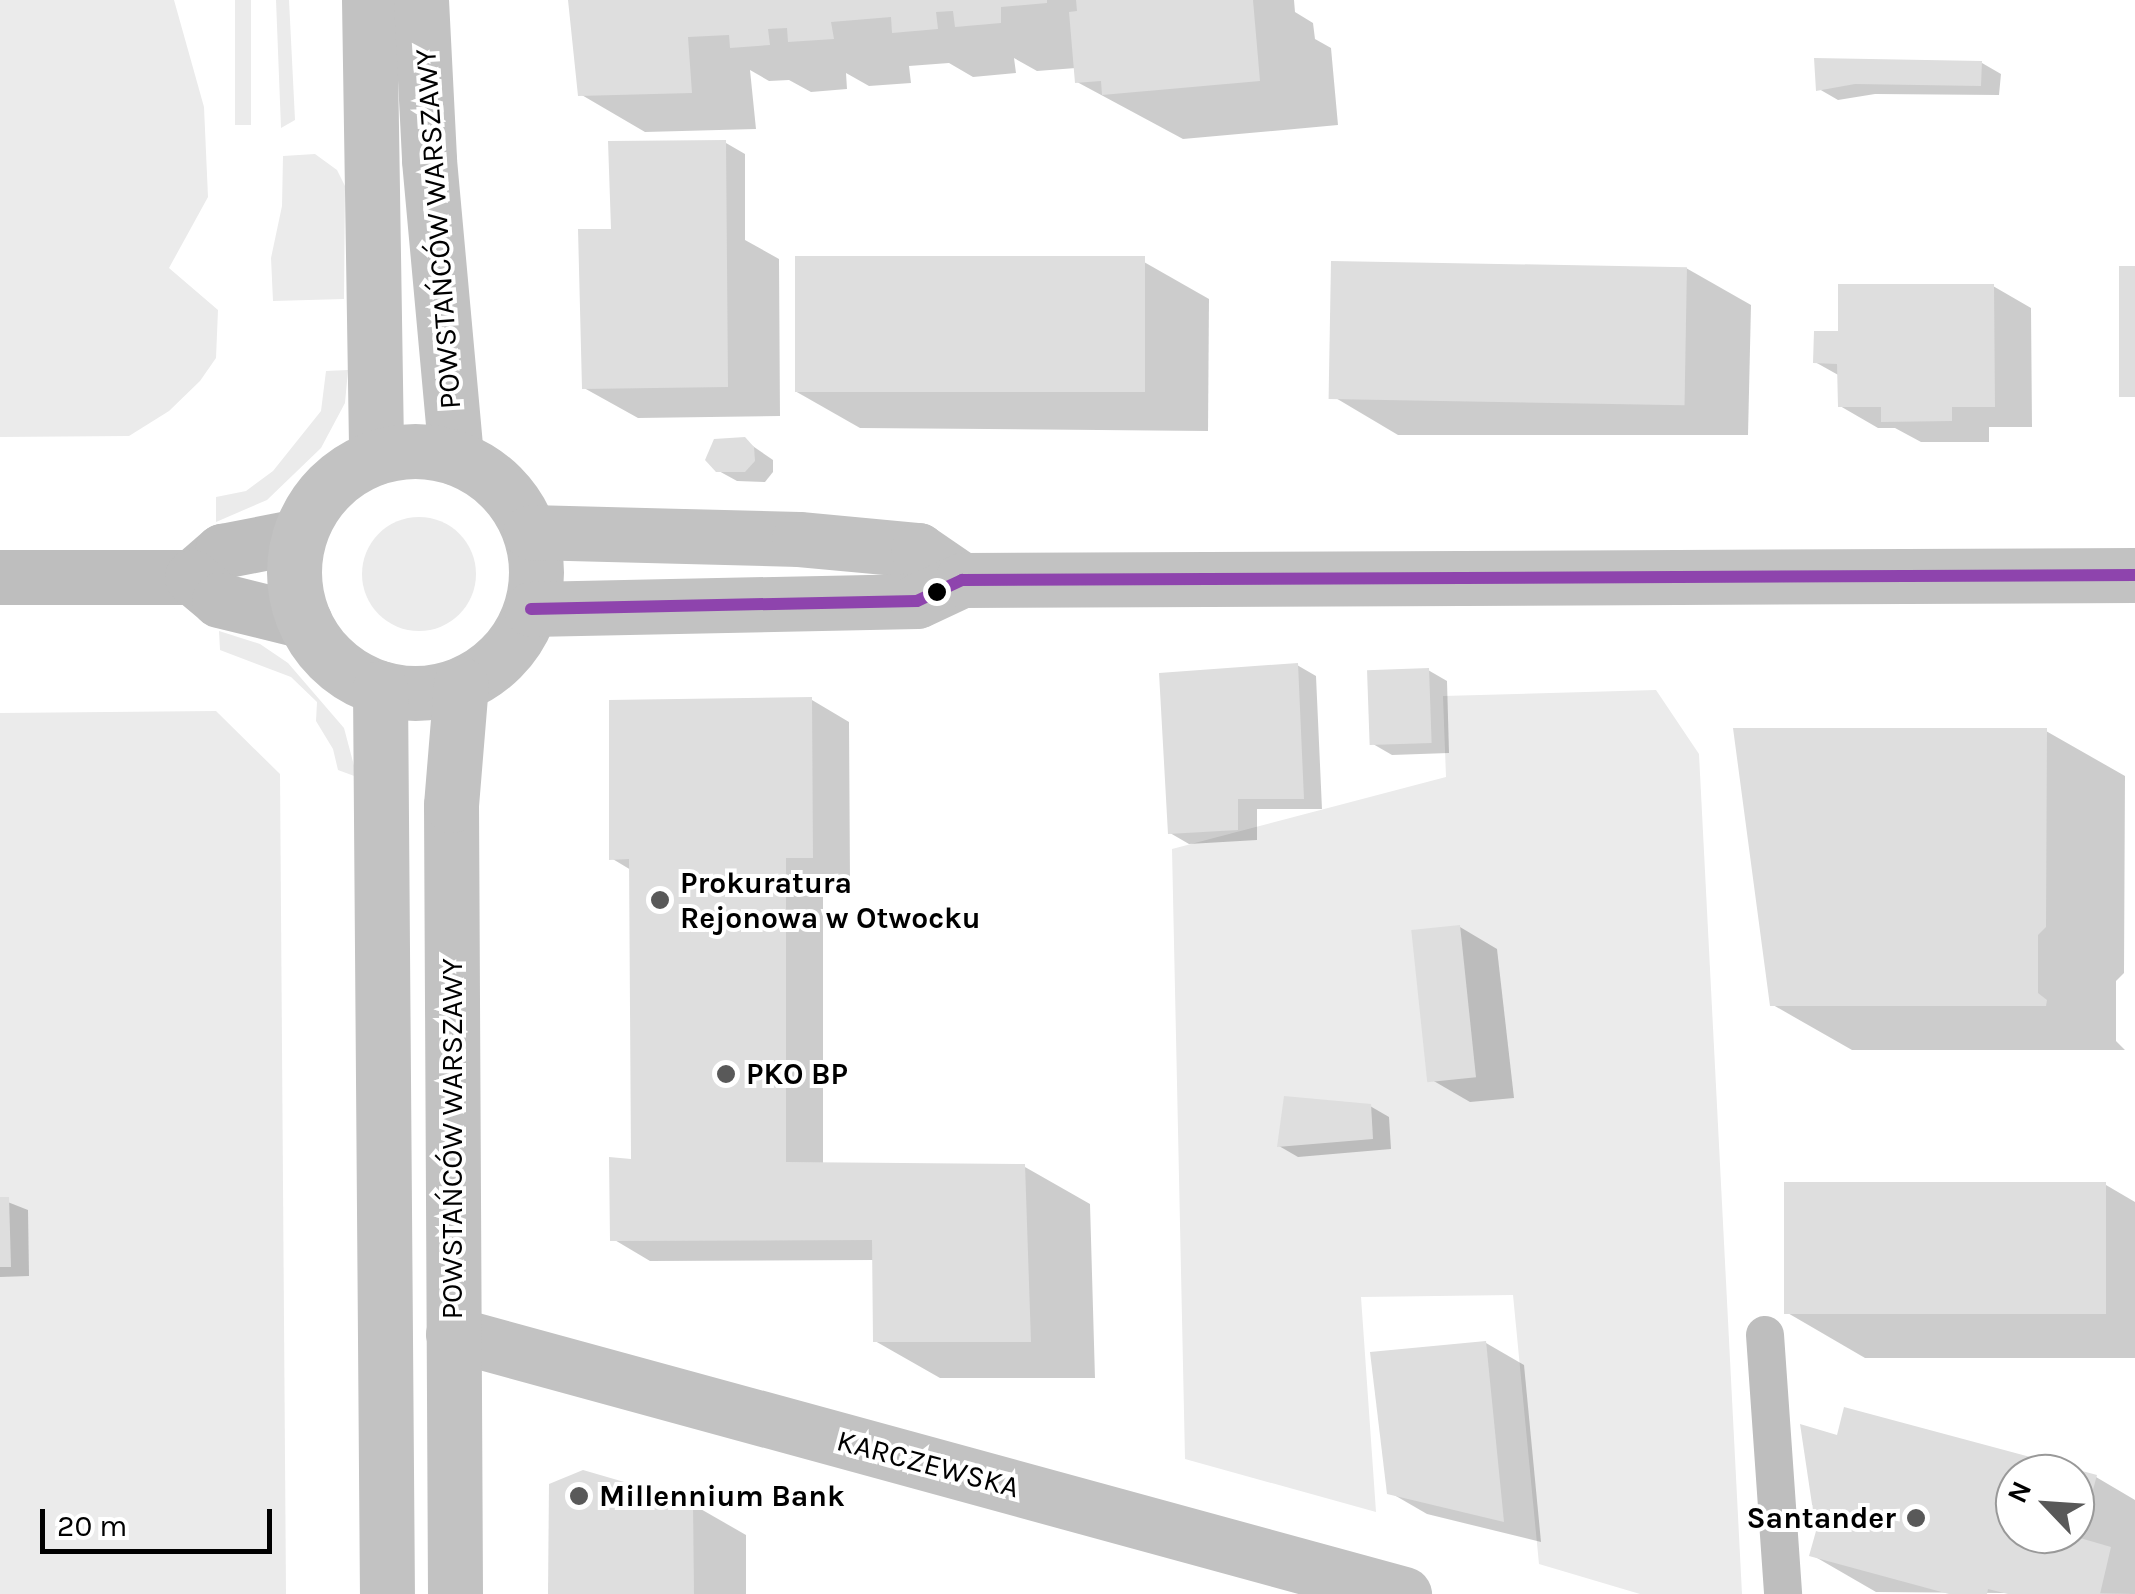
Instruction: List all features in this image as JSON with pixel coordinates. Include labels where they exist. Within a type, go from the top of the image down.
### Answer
[{"type":"main road","name":"POWSTAŃCÓW WARSZAWY","points":[[369,0],[376,457]]},
{"type":"main road","name":"POWSTAŃCÓW WARSZAWY","points":[[421,0],[428,160],[456,458]]},
{"type":"main road","points":[[416,451],[456,458],[501,486],[530,532],[537,571],[531,609],[520,634],[504,654],[462,684],[420,693],[380,688],[334,664],[304,622],[294,580],[298,536],[328,487],[376,457],[416,451]]},
{"type":"main road","points":[[530,532],[800,539],[918,550],[962,580]]},
{"type":"main road","points":[[531,609],[917,601],[962,580],[2135,575]]},
{"type":"main road","name":"POWSTAŃCÓW WARSZAWY","points":[[455,1594],[451,804],[462,684]]},
{"type":"main road","points":[[380,688],[386,1594]]},
{"type":"main road","name":"KARCZEWSKA","points":[[453,1334],[1404,1594]]},
{"type":"street","points":[[192,577],[222,551],[298,536]]},
{"type":"street","points":[[0,577],[192,577],[219,600],[304,622]]},
{"type":"lane","points":[[1765,1335],[1782,1594]]},
{"type":"shaded area","points":[[0,0],[174,0],[204,107],[208,197],[169,268],[218,310],[216,358],[200,381],[169,411],[129,436],[0,437]]},
{"type":"shaded area","points":[[235,0],[251,0],[251,125],[235,125]]},
{"type":"shaded area","points":[[276,0],[289,0],[295,120],[281,128]]},
{"type":"shaded area","points":[[315,154],[337,170],[345,186],[344,299],[273,301],[271,258],[282,206],[283,156]]},
{"type":"shaded area","points":[[348,370],[345,403],[321,448],[267,500],[216,522],[216,497],[246,491],[273,471],[321,411],[326,371]]},
{"type":"shaded area","points":[[419,517],[441,522],[459,534],[471,552],[476,574],[471,596],[459,614],[441,626],[419,631],[397,626],[379,614],[367,596],[362,574],[367,552],[379,534],[397,522]]},
{"type":"shaded area","points":[[219,631],[260,644],[288,663],[344,728],[357,777],[338,770],[333,749],[316,721],[317,702],[291,677],[220,650]]},
{"type":"shaded area","points":[[1656,690],[1699,754],[1742,1594],[1640,1594],[1539,1564],[1513,1295],[1361,1297],[1376,1512],[1185,1459],[1172,849],[1446,777],[1443,696]]},
{"type":"shaded area","points":[[216,711],[280,774],[286,1594],[0,1594],[0,713]]},
{"type":"building","points":[[568,0],[1047,3],[1001,7],[1001,23],[955,27],[953,11],[936,12],[938,29],[892,33],[891,17],[831,22],[834,39],[788,42],[787,28],[768,29],[770,45],[730,48],[729,35],[688,37],[692,93],[578,96]]},
{"type":"building","points":[[1076,0],[1253,0],[1260,81],[1102,95],[1101,81],[1075,83],[1069,12],[1077,11]]},
{"type":"building","points":[[1814,58],[1982,61],[1981,86],[1855,84],[1816,91]]},
{"type":"building","points":[[726,140],[728,387],[582,389],[578,229],[611,229],[608,141]]},
{"type":"building","points":[[795,256],[1145,256],[1145,392],[795,392]]},
{"type":"building","points":[[1331,261],[1687,267],[1685,405],[1329,399]]},
{"type":"building","points":[[2119,266],[2135,266],[2135,397],[2119,397]]},
{"type":"building","points":[[1838,284],[1994,284],[1995,407],[1952,407],[1952,421],[1881,422],[1881,407],[1838,407],[1837,364],[1813,363],[1814,331],[1838,331]]},
{"type":"building","points":[[745,437],[754,447],[755,461],[745,472],[716,472],[705,460],[714,439]]},
{"type":"building","points":[[1298,663],[1304,799],[1238,799],[1238,830],[1168,834],[1159,673]]},
{"type":"building","points":[[1429,668],[1432,743],[1370,745],[1367,670]]},
{"type":"building","points":[[812,697],[813,858],[786,858],[786,1162],[1025,1164],[1031,1342],[873,1342],[872,1240],[610,1241],[609,1157],[631,1159],[629,859],[609,860],[609,700]]},
{"type":"building","points":[[1733,728],[2047,728],[2046,927],[2038,935],[2038,993],[2047,1000],[2046,1006],[1770,1006]]},
{"type":"building","points":[[1460,925],[1476,1077],[1427,1082],[1411,930]]},
{"type":"building","points":[[1284,1096],[1371,1104],[1373,1139],[1277,1147]]},
{"type":"building","points":[[1784,1182],[2106,1182],[2106,1314],[1784,1314]]},
{"type":"building","points":[[0,1197],[9,1197],[11,1267],[0,1267]]},
{"type":"building","points":[[1486,1341],[1504,1522],[1387,1494],[1370,1352]]},
{"type":"building","points":[[1844,1407],[2019,1454],[1995,1454],[1995,1554],[2095,1554],[2095,1542],[2111,1547],[2100,1594],[2008,1594],[1988,1589],[1987,1594],[1949,1594],[1809,1556],[1816,1531],[1800,1424],[1837,1435]]},
{"type":"building","points":[[583,1470],[693,1502],[694,1594],[548,1594],[549,1484]]},
{"type":"transit line","points":[[531,609],[917,601],[962,580],[2135,575]]},
{"type":"place","name":"Prokuratura Rejonowa w Otwocku","points":[[660,900]]},
{"type":"place","name":"PKO BP","points":[[726,1074]]},
{"type":"place","name":"Millennium Bank","points":[[579,1496]]},
{"type":"place","name":"Santander","points":[[1916,1518]]}]
